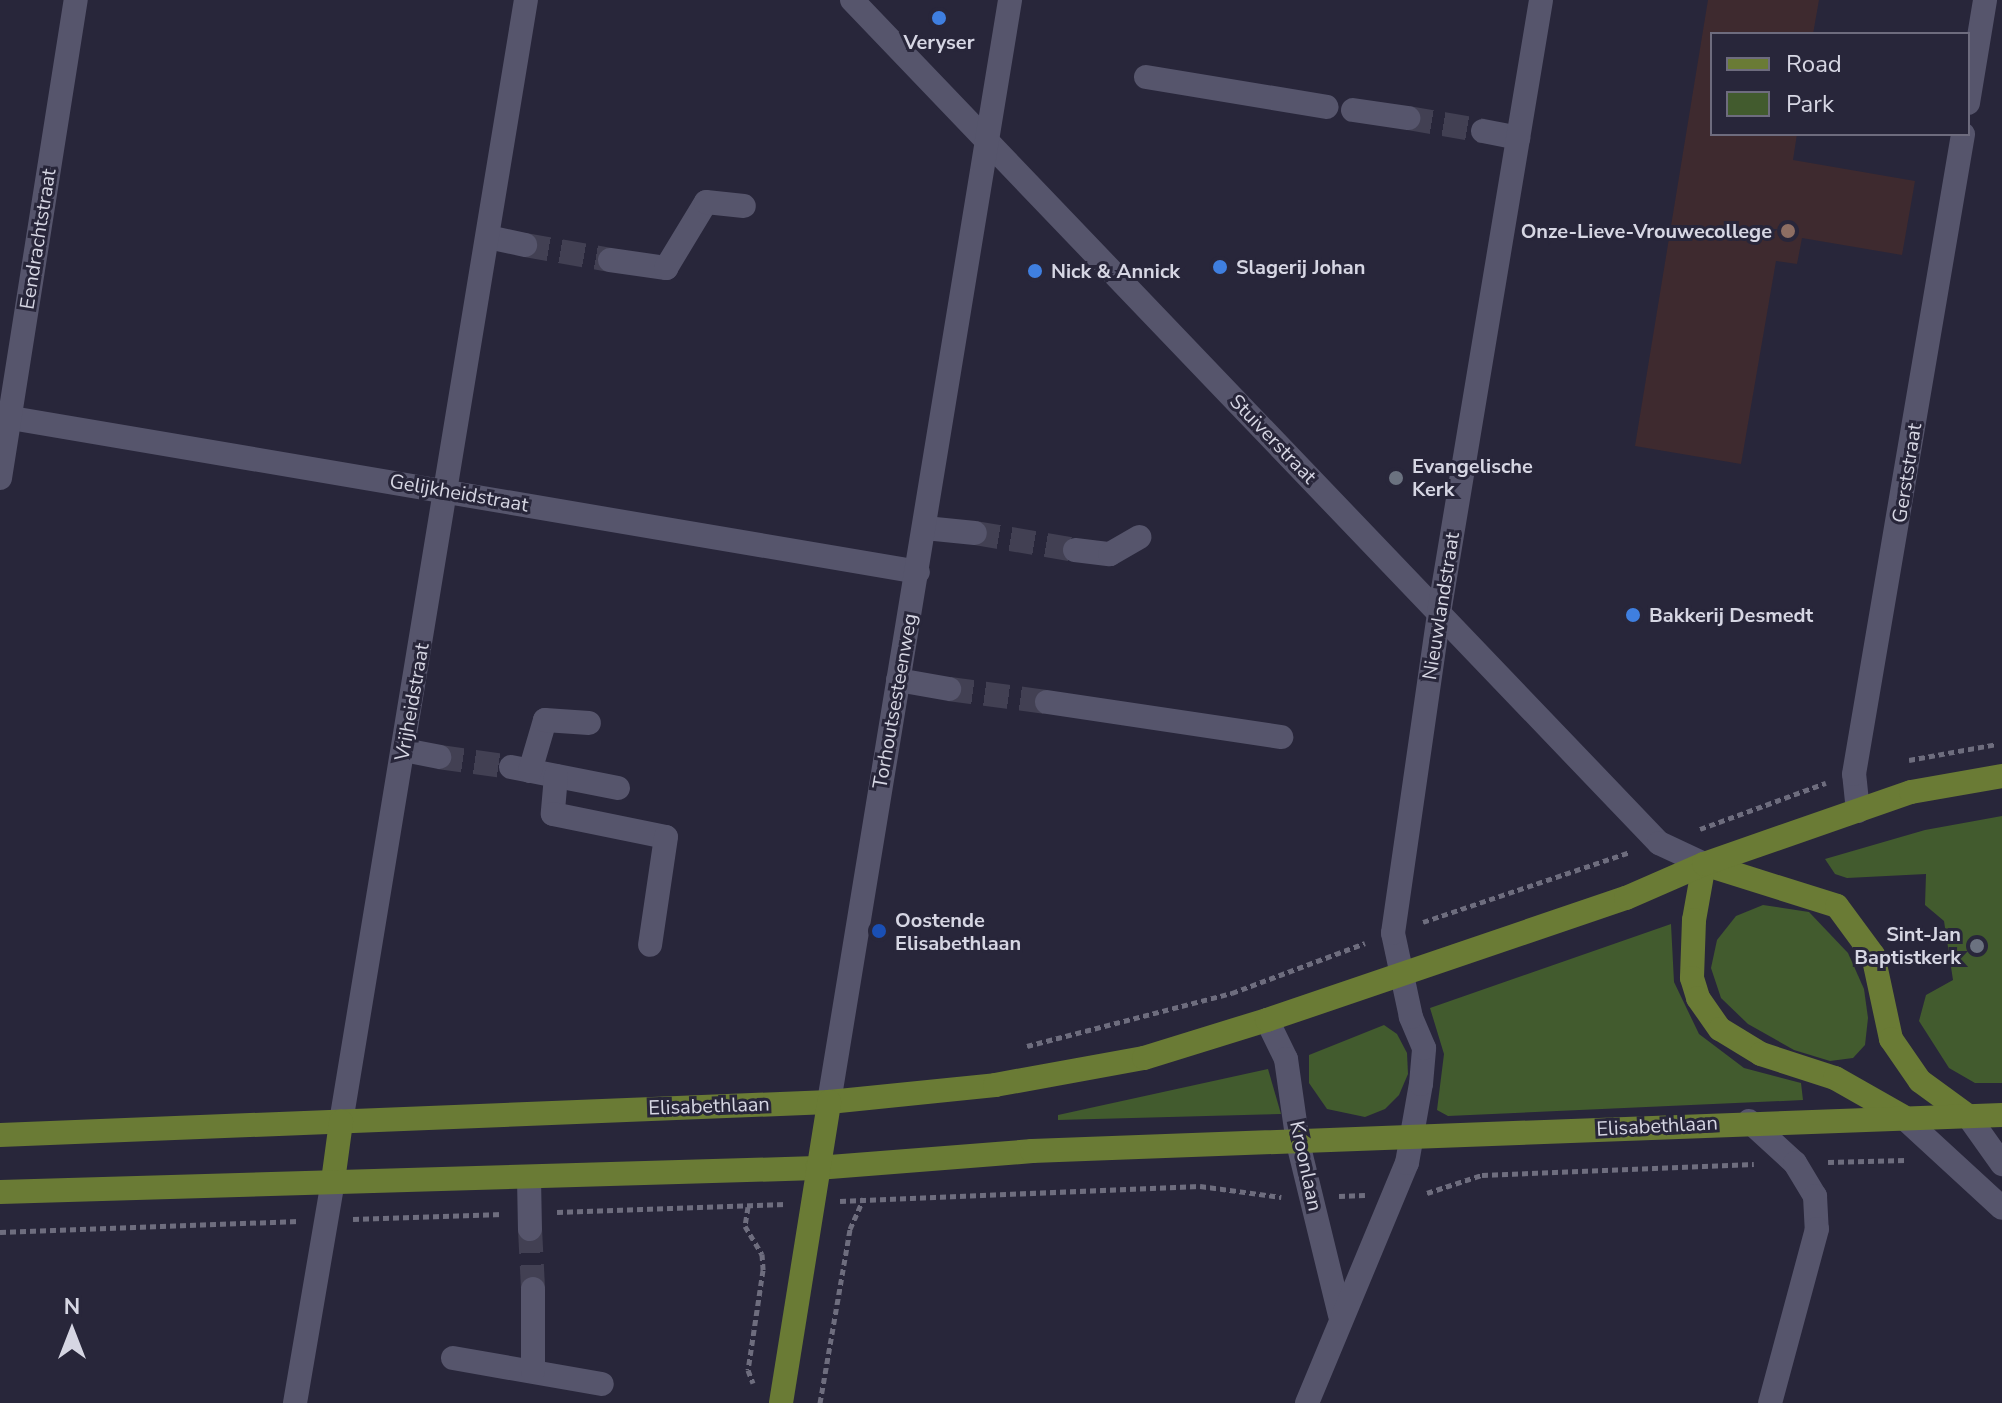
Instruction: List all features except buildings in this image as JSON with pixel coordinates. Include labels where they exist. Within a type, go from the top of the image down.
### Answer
[{"type":"main road","name":"Elisabethlaan","points":[[0,1135],[829,1102],[995,1085],[1144,1058],[1267,1020],[1626,898],[1704,864],[1911,792],[2002,776]]},
{"type":"main road","points":[[1903,1117],[1835,1078],[1761,1054],[1720,1029],[1698,998],[1692,978],[1704,864],[1837,906],[1873,955],[1891,1039],[1920,1081],[1968,1116]]},
{"type":"main road","name":"Torhoutsesteenweg","points":[[781,1403],[829,1102]]},
{"type":"main road","name":"Elisabethlaan","points":[[0,1192],[817,1168],[1032,1151],[1298,1143],[1749,1121],[2002,1115]]},
{"type":"main road","name":"Vrijheidstraat","points":[[333,1181],[341,1122]]},
{"type":"street","name":"Eendrachtstraat","points":[[0,478],[5,417],[76,0]]},
{"type":"street","name":"Vrijheidstraat","points":[[341,1122],[448,491],[526,0]]},
{"type":"street","name":"Stuiverstraat","points":[[852,0],[987,137],[1659,843],[1704,864]]},
{"type":"street","name":"Torhoutsesteenweg","points":[[829,1102],[1010,0]]},
{"type":"street","name":"Nieuwlandstraat","points":[[1402,975],[1393,933],[1439,613],[1541,0]]},
{"type":"street","points":[[1970,91],[1985,0]]},
{"type":"street","points":[[1146,77],[1327,107]]},
{"type":"street","points":[[1353,110],[1408,118]]},
{"type":"street","points":[[1483,131],[1518,138]]},
{"type":"street","name":"Gerststraat","points":[[1858,811],[1854,774],[1963,136]]},
{"type":"street","points":[[610,260],[666,268],[706,202],[744,206]]},
{"type":"street","points":[[488,237],[525,245]]},
{"type":"street","name":"Gelijkheidstraat","points":[[5,417],[918,572]]},
{"type":"street","points":[[925,528],[975,533]]},
{"type":"street","points":[[1075,550],[1110,554],[1139,537]]},
{"type":"street","points":[[898,680],[949,689]]},
{"type":"street","points":[[1047,702],[1281,737]]},
{"type":"street","points":[[589,723],[545,720],[520,769],[618,788]]},
{"type":"street","points":[[404,750],[439,757]]},
{"type":"street","points":[[556,776],[553,814],[666,837],[650,945]]},
{"type":"street","points":[[1307,1403],[1340,1315],[1407,1163],[1424,1048],[1402,975]]},
{"type":"street","name":"Kroonlaan","points":[[1267,1020],[1286,1059],[1298,1143],[1340,1315]]},
{"type":"street","points":[[1968,1116],[2002,1164]]},
{"type":"street","points":[[1903,1117],[2002,1208]]},
{"type":"street","points":[[1749,1121],[1795,1163],[1815,1196],[1817,1229],[1770,1403]]},
{"type":"street","points":[[529,1178],[530,1221]]},
{"type":"street","name":"Vrijheidstraat","points":[[295,1403],[333,1181]]},
{"type":"street","points":[[533,1289],[533,1371]]},
{"type":"street","points":[[453,1358],[602,1384]]},
{"type":"path","points":[[1012,1050],[1232,993],[1393,933],[1854,774]]},
{"type":"path","points":[[1795,1163],[1947,1157]]},
{"type":"path","points":[[820,1403],[850,1229],[865,1197]]},
{"type":"path","points":[[0,1232],[327,1220],[530,1221],[812,1205]]},
{"type":"path","points":[[748,1207],[745,1226],[762,1254],[763,1270],[748,1370],[756,1392]]},
{"type":"shaded area","name":"Onze-Lieve-Vrouwecollege","points":[[1708,0],[1819,0],[1813,32],[1710,32],[1710,136],[1797,136],[1793,160],[1915,181],[1902,255],[1802,238],[1797,264],[1776,261],[1741,464],[1635,446]]},
{"type":"green space","points":[[2002,816],[2002,1083],[1975,1083],[1949,1068],[1919,1021],[1926,995],[1953,980],[1944,921],[1925,905],[1926,874],[1847,878],[1835,874],[1825,859],[1925,830]]},
{"type":"green space","points":[[1763,905],[1809,912],[1848,953],[1864,989],[1868,1018],[1865,1045],[1853,1058],[1830,1061],[1794,1050],[1748,1024],[1721,998],[1711,968],[1717,940],[1736,916]]},
{"type":"green space","points":[[1671,924],[1674,982],[1699,1034],[1744,1068],[1801,1083],[1803,1100],[1448,1116],[1437,1110],[1444,1054],[1430,1008]]},
{"type":"green space","points":[[1384,1025],[1397,1034],[1407,1053],[1408,1074],[1399,1095],[1385,1109],[1365,1117],[1327,1109],[1309,1083],[1309,1055]]},
{"type":"green space","points":[[1268,1069],[1281,1114],[1058,1120],[1058,1115]]},
{"type":"tunnel","points":[[1408,118],[1483,131]]},
{"type":"tunnel","points":[[525,245],[610,260]]},
{"type":"tunnel","points":[[975,533],[1075,550]]},
{"type":"tunnel","points":[[949,689],[1047,702]]},
{"type":"tunnel","points":[[439,757],[511,767]]},
{"type":"tunnel","points":[[530,1229],[533,1289]]},
{"type":"place","name":"Veryser","points":[[939,18]]},
{"type":"place","name":"Onze-Lieve-Vrouwecollege","points":[[1788,231]]},
{"type":"place","name":"Slagerij Johan","points":[[1220,267]]},
{"type":"place","name":"Nick & Annick","points":[[1035,271]]},
{"type":"place","name":"Evangelische Kerk","points":[[1396,478]]},
{"type":"place","name":"Bakkerij Desmedt","points":[[1633,615]]},
{"type":"place","name":"Oostende Elisabethlaan","points":[[879,931]]},
{"type":"place","name":"Sint-Jan Baptistkerk","points":[[1977,946]]}]
